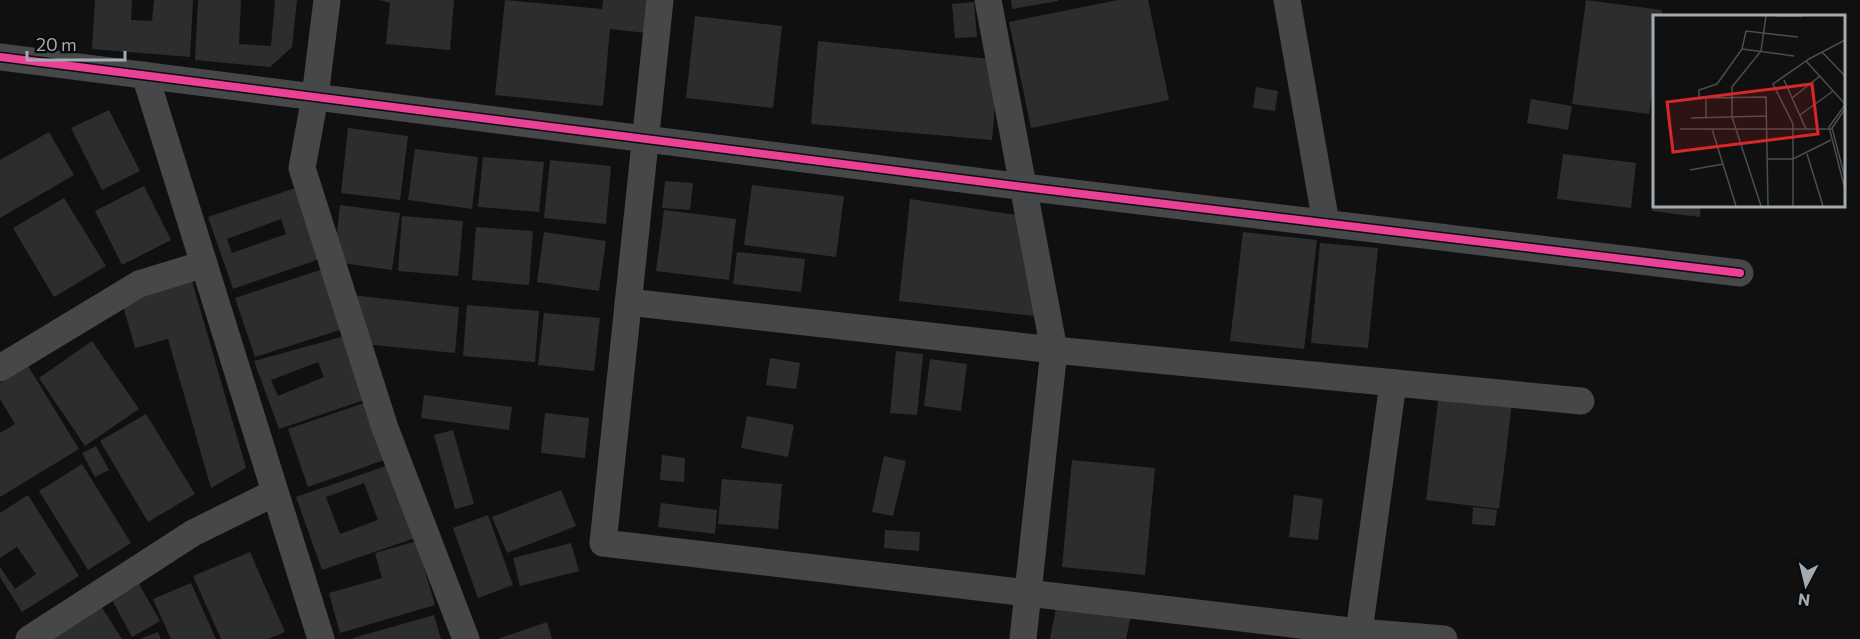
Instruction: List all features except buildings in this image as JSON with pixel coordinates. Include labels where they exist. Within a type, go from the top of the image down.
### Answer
[{"type":"street","points":[[327,0],[315,97],[302,168],[385,429],[466,639]]},
{"type":"street","points":[[660,0],[603,543],[1359,632],[1444,639]]},
{"type":"street","points":[[988,0],[1054,350],[1023,639]]},
{"type":"street","points":[[1287,0],[1326,223]]},
{"type":"street","points":[[0,57],[1024,187],[1740,273]]},
{"type":"street","points":[[145,75],[321,639]]},
{"type":"street","points":[[0,368],[139,284],[204,264]]},
{"type":"street","points":[[628,302],[1054,350],[1581,401]]},
{"type":"street","points":[[1359,632],[1392,383]]},
{"type":"street","points":[[29,639],[193,533],[274,493]]},
{"type":"cycle path","points":[[0,57],[1024,187],[1740,273]]}]
